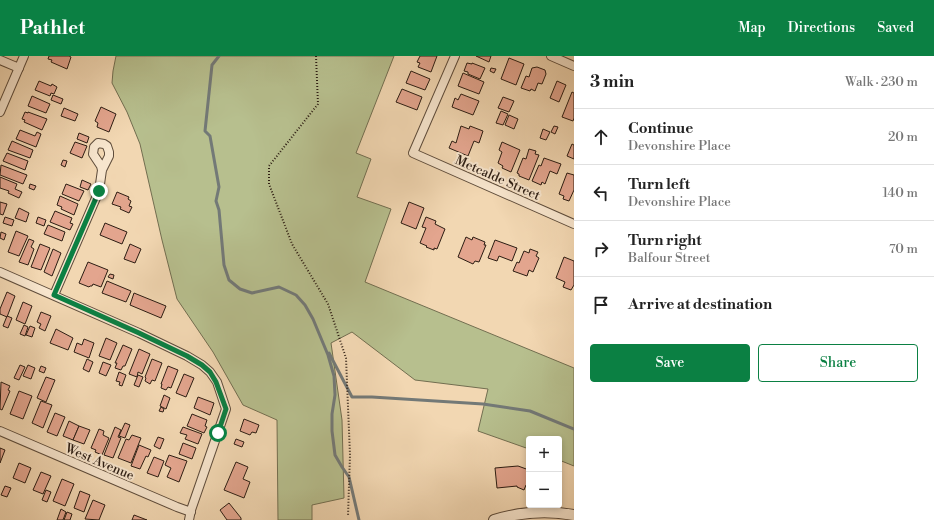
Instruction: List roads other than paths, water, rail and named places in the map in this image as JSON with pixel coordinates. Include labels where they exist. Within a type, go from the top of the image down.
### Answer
[{"type":"street","points":[[0,112],[24,56]]},
{"type":"street","name":"Metcalde Street","points":[[455,56],[413,153],[574,224]]},
{"type":"street","points":[[551,56],[574,66]]},
{"type":"street","points":[[0,60],[19,68]]},
{"type":"street","points":[[54,295],[99,191],[102,170]]},
{"type":"street","points":[[0,272],[187,356],[210,372],[216,382],[226,409],[190,516]]},
{"type":"street","name":"West Avenue","points":[[0,431],[177,507],[190,516]]},
{"type":"street","points":[[494,520],[533,512],[574,515]]},
{"type":"waterway","points":[[219,56],[212,65],[205,131],[210,136],[219,187],[216,201],[219,210],[224,265],[229,280],[240,289],[252,293],[279,287],[296,295],[305,305],[313,319],[328,355],[334,376],[335,395],[332,414],[332,431],[335,455],[349,477],[359,520]]},
{"type":"waterway","points":[[329,353],[352,397],[483,404],[530,411],[574,429]]}]
